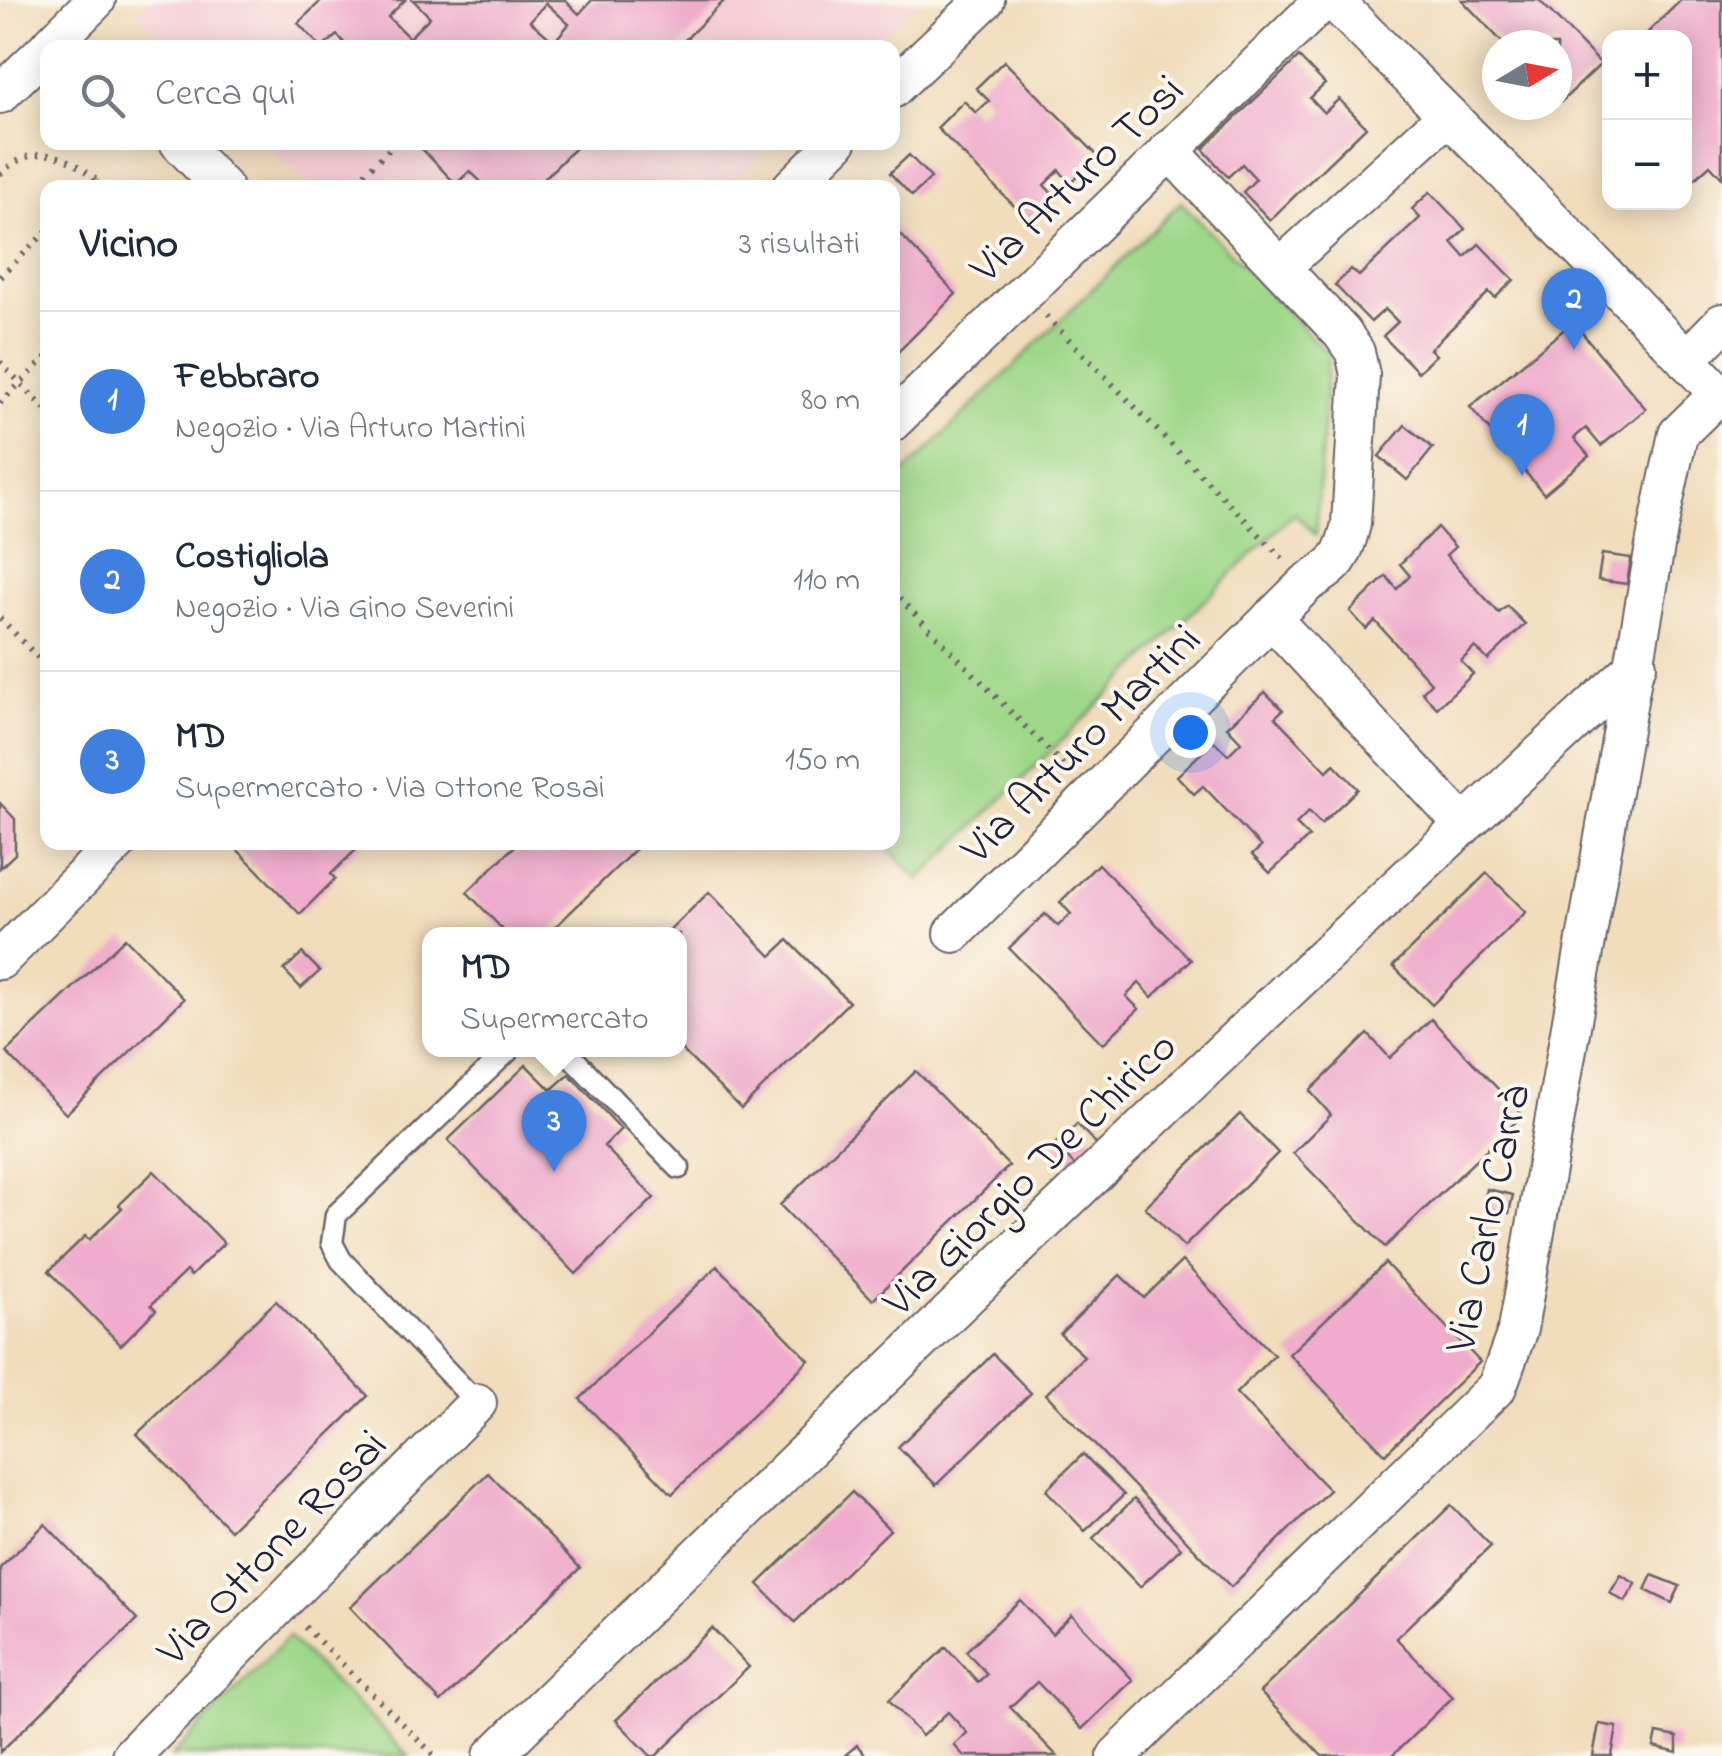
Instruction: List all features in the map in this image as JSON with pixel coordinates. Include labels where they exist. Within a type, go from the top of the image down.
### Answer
[{"type":"street","points":[[64,40],[96,0]]},
{"type":"street","points":[[900,81],[984,0]]},
{"type":"street","name":"Via Arturo Tosi","points":[[900,414],[1324,0]]},
{"type":"street","points":[[1332,0],[1721,394]]},
{"type":"street","points":[[0,94],[40,61]]},
{"type":"street","points":[[1280,268],[1448,115]]},
{"type":"street","points":[[187,150],[215,180]]},
{"type":"street","points":[[798,180],[829,150]]},
{"type":"street","name":"Via Arturo Martini","points":[[954,932],[1307,583],[1335,566],[1346,546],[1360,376],[1355,352],[1342,333],[1169,150]]},
{"type":"street","points":[[1686,360],[1722,324]]},
{"type":"street","name":"Via Carlo Carrà","points":[[1117,1756],[1496,1387],[1518,1330],[1678,434],[1721,394]]},
{"type":"street","points":[[1271,618],[1463,824]]},
{"type":"street","name":"Via Giorgio De Chirico","points":[[493,1756],[927,1333],[1463,824],[1637,665]]},
{"type":"street","points":[[0,960],[110,850]]},
{"type":"street","name":"Via Ottone Rosai","points":[[131,1756],[477,1402]]},
{"type":"lane","points":[[477,1402],[340,1260],[332,1242],[336,1215],[502,1057]]},
{"type":"lane","points":[[572,1057],[679,1168]]},
{"type":"path","points":[[357,180],[388,150]]},
{"type":"path","points":[[0,174],[28,155],[56,156],[83,166],[98,180]]},
{"type":"path","points":[[0,277],[40,238]]},
{"type":"path","points":[[1024,294],[1307,583]]},
{"type":"path","points":[[0,362],[40,404]]},
{"type":"path","points":[[0,402],[40,364]]},
{"type":"path","points":[[900,599],[1094,797]]},
{"type":"path","points":[[0,618],[40,660]]},
{"type":"path","points":[[280,1603],[436,1756]]},
{"type":"shaded area","points":[[149,0],[920,0],[879,40],[164,40],[137,12]]},
{"type":"shaded area","points":[[272,150],[766,150],[735,180],[302,180]]},
{"type":"green space","points":[[1181,202],[1328,354],[1316,535],[1294,513],[919,880],[890,850],[900,850],[900,477]]},
{"type":"green space","points":[[288,1637],[409,1756],[172,1756]]},
{"type":"building","points":[[322,0],[405,0],[388,17],[409,38],[430,17],[413,0],[565,0],[579,14],[592,0],[725,0],[685,40],[556,40],[569,24],[546,3],[530,21],[552,40],[342,40],[337,35],[331,40],[314,40],[298,23]]},
{"type":"building","points":[[1462,0],[1539,0],[1568,30],[1491,30]]},
{"type":"building","points":[[1681,0],[1722,0],[1722,178],[1710,165],[1692,182],[1692,30],[1650,30]]},
{"type":"building","points":[[1572,34],[1601,64],[1572,92]]},
{"type":"building","points":[[1299,57],[1325,84],[1310,98],[1324,113],[1339,99],[1366,127],[1270,220],[1243,192],[1256,179],[1242,164],[1228,177],[1203,149]]},
{"type":"building","points":[[1004,61],[1098,156],[1070,183],[1059,170],[1044,185],[1056,198],[1031,223],[937,128],[964,101],[976,113],[989,101],[976,88]]},
{"type":"building","points":[[423,150],[573,150],[543,180],[479,180],[470,171],[460,180],[452,180]]},
{"type":"building","points":[[909,155],[931,178],[912,196],[890,173]]},
{"type":"building","points":[[1430,192],[1465,229],[1452,242],[1465,257],[1479,244],[1514,280],[1495,298],[1489,292],[1430,349],[1436,355],[1418,372],[1383,336],[1398,322],[1385,309],[1371,322],[1335,285],[1351,269],[1359,276],[1420,218],[1412,209]]},
{"type":"building","points":[[900,234],[956,294],[900,350]]},
{"type":"building","points":[[1573,322],[1646,409],[1601,446],[1586,428],[1574,438],[1589,456],[1544,494],[1470,407]]},
{"type":"building","points":[[1405,425],[1433,448],[1407,480],[1379,456]]},
{"type":"building","points":[[1437,527],[1455,547],[1446,555],[1499,613],[1507,606],[1525,624],[1488,660],[1475,647],[1461,661],[1473,674],[1437,708],[1422,692],[1431,683],[1375,621],[1366,629],[1350,611],[1386,576],[1397,589],[1410,576],[1400,564]]},
{"type":"building","points":[[1602,554],[1631,558],[1627,584],[1598,580]]},
{"type":"building","points":[[1265,692],[1283,710],[1275,717],[1327,771],[1334,764],[1358,789],[1321,824],[1309,811],[1296,824],[1309,837],[1270,873],[1252,855],[1261,847],[1203,786],[1194,794],[1177,776],[1214,741],[1228,755],[1241,742],[1227,727]]},
{"type":"building","points":[[0,803],[15,819],[15,854],[0,868]]},
{"type":"building","points":[[238,850],[356,850],[331,874],[335,879],[300,914]]},
{"type":"building","points":[[511,850],[635,850],[555,927],[500,927],[467,892]]},
{"type":"building","points":[[1098,864],[1191,960],[1152,997],[1139,983],[1126,996],[1139,1009],[1103,1044],[1009,948],[1045,914],[1058,926],[1071,914],[1060,902]]},
{"type":"building","points":[[1487,873],[1526,912],[1432,1005],[1393,966]]},
{"type":"building","points":[[709,892],[771,956],[788,940],[849,1002],[741,1109],[687,1055],[687,927],[673,927]]},
{"type":"building","points":[[125,938],[184,999],[66,1114],[6,1052]]},
{"type":"building","points":[[302,953],[320,971],[301,988],[284,970]]},
{"type":"building","points":[[1431,1019],[1523,1115],[1385,1247],[1293,1153],[1331,1115],[1310,1091],[1368,1034],[1390,1058]]},
{"type":"building","points":[[526,1065],[551,1090],[569,1074],[621,1129],[604,1146],[654,1198],[576,1274],[448,1140]]},
{"type":"building","points":[[916,1071],[1009,1166],[873,1300],[780,1205]]},
{"type":"building","points":[[1240,1114],[1278,1153],[1184,1247],[1145,1207]]},
{"type":"building","points":[[1077,1124],[1097,1145],[1075,1166],[1055,1144]]},
{"type":"building","points":[[154,1171],[224,1243],[191,1276],[186,1271],[151,1305],[156,1310],[121,1345],[49,1271],[85,1236],[89,1240]]},
{"type":"building","points":[[1487,1189],[1513,1195],[1509,1213],[1483,1208]]},
{"type":"building","points":[[1182,1261],[1274,1355],[1236,1393],[1329,1490],[1231,1587],[1046,1394],[1084,1356],[1060,1334],[1120,1275],[1144,1298]]},
{"type":"building","points":[[1385,1263],[1480,1362],[1385,1454],[1289,1354]]},
{"type":"building","points":[[717,1266],[809,1360],[672,1494],[580,1399]]},
{"type":"building","points":[[276,1301],[368,1396],[230,1530],[137,1434]]},
{"type":"building","points":[[993,1354],[1031,1393],[936,1485],[898,1447]]},
{"type":"building","points":[[1083,1454],[1124,1495],[1085,1531],[1046,1490]]},
{"type":"building","points":[[488,1473],[580,1568],[441,1702],[350,1607]]},
{"type":"building","points":[[852,1492],[890,1530],[795,1622],[758,1584]]},
{"type":"building","points":[[1134,1499],[1181,1548],[1140,1587],[1093,1538]]},
{"type":"building","points":[[1451,1505],[1491,1546],[1396,1638],[1453,1697],[1392,1756],[1322,1756],[1260,1692]]},
{"type":"building","points":[[45,1524],[137,1620],[0,1752],[0,1568]]},
{"type":"building","points":[[1621,1575],[1636,1584],[1625,1602],[1610,1593]]},
{"type":"building","points":[[1652,1575],[1680,1586],[1672,1603],[1645,1590]]},
{"type":"building","points":[[1020,1600],[1052,1634],[1072,1615],[1133,1680],[1082,1729],[1037,1682],[1010,1707],[1057,1756],[964,1756],[954,1745],[967,1733],[948,1712],[922,1736],[889,1700],[946,1647],[978,1682],[987,1674],[966,1651]]},
{"type":"building","points":[[712,1628],[749,1667],[656,1756],[651,1756],[616,1720]]},
{"type":"building","points":[[1599,1724],[1617,1727],[1612,1756],[1593,1756]]},
{"type":"building","points":[[1657,1733],[1677,1737],[1677,1753],[1654,1747]]},
{"type":"building","points":[[857,1745],[866,1756],[844,1756]]},
{"type":"place","name":"Costigliola","points":[[1574,350]]},
{"type":"place","name":"Febbraro","points":[[1522,476]]},
{"type":"place","name":"MD","points":[[554,1172]]}]
